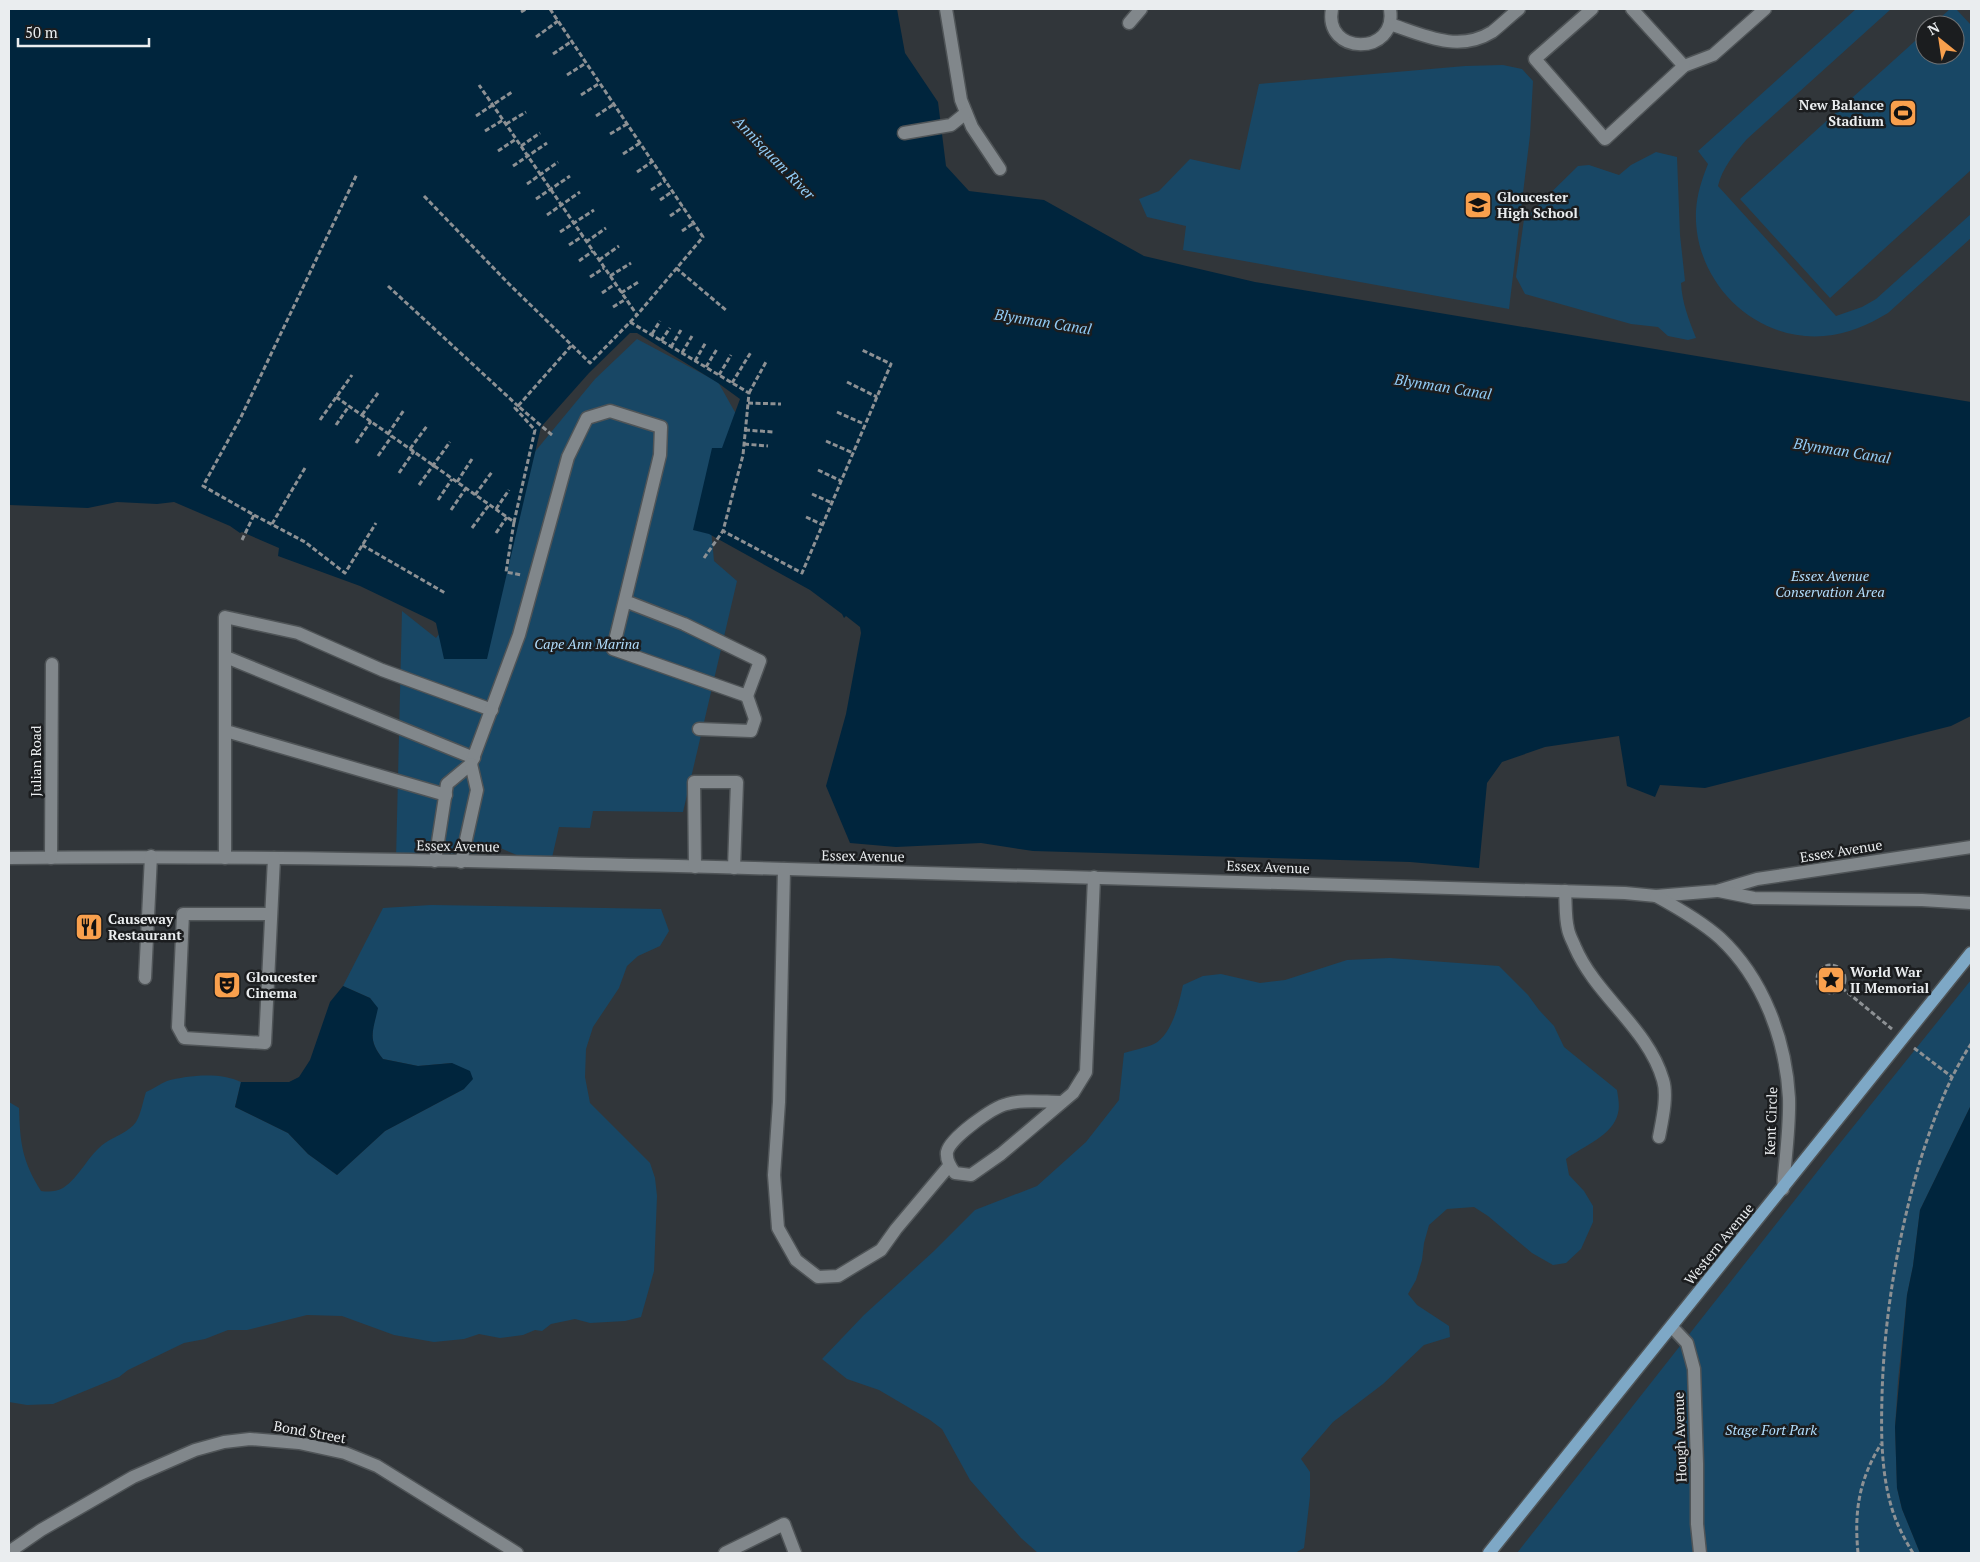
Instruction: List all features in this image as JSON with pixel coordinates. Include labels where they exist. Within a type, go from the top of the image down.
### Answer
[{"type":"main road","name":"Western Avenue","points":[[1489,1553],[1971,953]]},
{"type":"street","points":[[946,9],[961,100],[972,127],[1000,169]]},
{"type":"street","points":[[1129,23],[1140,9]]},
{"type":"street","points":[[1332,9],[1331,18],[1335,29],[1342,38],[1352,44],[1364,45],[1375,41],[1384,34],[1390,24],[1390,9]]},
{"type":"street","points":[[1390,24],[1442,41],[1465,42],[1493,31],[1519,9]]},
{"type":"street","points":[[1592,9],[1535,59],[1605,139],[1684,66],[1713,55],[1765,9]]},
{"type":"street","points":[[1632,9],[1684,66]]},
{"type":"street","points":[[904,134],[951,125],[966,113]]},
{"type":"street","points":[[435,861],[447,784],[472,761],[492,710],[522,624],[568,457],[587,418],[610,411],[661,427],[660,455],[613,648],[747,696]]},
{"type":"street","points":[[625,601],[684,624],[760,661],[747,696],[755,719],[750,731],[699,729]]},
{"type":"street","points":[[225,858],[225,618],[298,632],[382,670],[492,710]]},
{"type":"street","points":[[226,657],[472,761]]},
{"type":"street","name":"Julian Road","points":[[51,858],[52,664]]},
{"type":"street","points":[[226,731],[446,795]]},
{"type":"street","points":[[461,862],[477,790],[472,761]]},
{"type":"street","points":[[695,866],[694,782],[737,782],[734,868]]},
{"type":"street","name":"Essex Avenue","points":[[9,858],[151,856],[695,866],[1565,891],[1656,896],[1717,890],[1757,879],[1971,847]]},
{"type":"street","points":[[145,978],[151,856]]},
{"type":"street","points":[[271,914],[184,914],[178,1027],[184,1038],[265,1043],[274,858]]},
{"type":"street","points":[[784,869],[779,1102],[774,1175],[778,1228],[796,1260],[818,1277],[838,1276],[881,1250],[896,1229],[949,1166]]},
{"type":"street","points":[[1062,1102],[1020,1101],[1004,1104],[956,1136],[947,1152],[949,1166],[955,1173],[971,1175],[1001,1154],[1073,1093],[1086,1072],[1094,877]]},
{"type":"street","name":"Essex Avenue","points":[[1717,890],[1754,898],[1922,900],[1971,903]]},
{"type":"street","points":[[1565,891],[1568,930],[1578,955],[1592,978],[1640,1036],[1664,1081],[1664,1113],[1659,1137]]},
{"type":"street","name":"Kent Circle","points":[[1656,896],[1678,908],[1720,938],[1747,970],[1766,1004],[1778,1036],[1786,1073],[1788,1108],[1783,1189]]},
{"type":"street","name":"Hough Avenue","points":[[1672,1327],[1687,1343],[1694,1369],[1688,1399],[1700,1553]]},
{"type":"street","name":"Bond Street","points":[[9,1552],[41,1530],[132,1477],[195,1450],[224,1442],[250,1439],[299,1443],[345,1452],[377,1466],[517,1553]]},
{"type":"street","points":[[725,1553],[784,1524],[795,1553]]},
{"type":"path","points":[[521,12],[526,9]]},
{"type":"path","points":[[424,196],[590,363],[630,322],[703,237],[550,9]]},
{"type":"path","points":[[536,37],[558,21]]},
{"type":"path","points":[[553,54],[572,41]]},
{"type":"path","points":[[568,75],[586,63]]},
{"type":"path","points":[[581,95],[600,83]]},
{"type":"path","points":[[479,85],[637,314]]},
{"type":"path","points":[[476,116],[512,92]]},
{"type":"path","points":[[596,116],[614,104]]},
{"type":"path","points":[[506,124],[526,112]]},
{"type":"path","points":[[485,131],[502,120]]},
{"type":"path","points":[[610,134],[627,124]]},
{"type":"path","points":[[521,146],[540,133]]},
{"type":"path","points":[[498,151],[516,139]]},
{"type":"path","points":[[514,166],[547,143]]},
{"type":"path","points":[[623,154],[640,143]]},
{"type":"path","points":[[527,184],[558,162]]},
{"type":"path","points":[[637,172],[653,162]]},
{"type":"path","points":[[357,174],[241,417],[203,486],[305,542],[345,573],[376,523]]},
{"type":"path","points":[[536,199],[570,176]]},
{"type":"path","points":[[651,190],[666,181]]},
{"type":"path","points":[[660,200],[673,191]]},
{"type":"path","points":[[547,215],[580,192]]},
{"type":"path","points":[[670,216],[683,207]]},
{"type":"path","points":[[560,232],[594,210]]},
{"type":"path","points":[[682,231],[694,223]]},
{"type":"path","points":[[586,242],[606,228]]},
{"type":"path","points":[[569,245],[583,236]]},
{"type":"path","points":[[599,260],[619,246]]},
{"type":"path","points":[[579,260],[593,251]]},
{"type":"path","points":[[610,276],[631,263]]},
{"type":"path","points":[[590,277],[604,268]]},
{"type":"path","points":[[676,268],[726,311]]},
{"type":"path","points":[[622,293],[640,281]]},
{"type":"path","points":[[602,293],[615,284]]},
{"type":"path","points":[[388,286],[552,435]]},
{"type":"path","points":[[613,307],[626,299]]},
{"type":"path","points":[[652,334],[660,321]]},
{"type":"path","points":[[630,322],[749,393]]},
{"type":"path","points":[[662,341],[670,328]]},
{"type":"path","points":[[670,348],[682,330]]},
{"type":"path","points":[[682,353],[692,336]]},
{"type":"path","points":[[695,361],[706,342]]},
{"type":"path","points":[[521,575],[506,572],[514,522],[535,430],[515,408],[571,346]]},
{"type":"path","points":[[706,367],[717,349]]},
{"type":"path","points":[[723,531],[802,573],[891,364],[862,350]]},
{"type":"path","points":[[732,383],[751,352]]},
{"type":"path","points":[[719,375],[731,355]]},
{"type":"path","points":[[704,558],[723,531],[743,455],[749,393],[768,360]]},
{"type":"path","points":[[320,420],[352,375]]},
{"type":"path","points":[[847,382],[877,397]]},
{"type":"path","points":[[362,415],[378,393]]},
{"type":"path","points":[[336,397],[514,522]]},
{"type":"path","points":[[748,403],[781,404]]},
{"type":"path","points":[[336,425],[349,406]]},
{"type":"path","points":[[378,456],[404,410]]},
{"type":"path","points":[[837,412],[862,423]]},
{"type":"path","points":[[356,443],[371,421]]},
{"type":"path","points":[[399,473],[427,426]]},
{"type":"path","points":[[745,430],[772,432]]},
{"type":"path","points":[[826,441],[853,453]]},
{"type":"path","points":[[420,485],[450,442]]},
{"type":"path","points":[[744,444],[768,446]]},
{"type":"path","points":[[457,482],[472,459]]},
{"type":"path","points":[[272,524],[305,468]]},
{"type":"path","points":[[818,470],[841,481]]},
{"type":"path","points":[[475,495],[492,472]]},
{"type":"path","points":[[438,500],[452,479]]},
{"type":"path","points":[[451,510],[466,488]]},
{"type":"path","points":[[496,509],[509,490]]},
{"type":"path","points":[[812,494],[832,502]]},
{"type":"path","points":[[472,528],[489,505]]},
{"type":"path","points":[[242,540],[254,515]]},
{"type":"path","points":[[806,517],[823,525]]},
{"type":"path","points":[[496,533],[507,518]]},
{"type":"path","points":[[362,545],[445,593]]},
{"type":"path","points":[[1835,966],[1840,969],[1845,980],[1842,988],[1834,993],[1822,991],[1817,979],[1822,968],[1835,966]]},
{"type":"path","points":[[1842,988],[1888,1026]]},
{"type":"path","points":[[1913,1553],[1900,1530],[1887,1487],[1882,1443],[1884,1344],[1894,1277],[1910,1195],[1930,1132],[1952,1077],[1971,1044]]},
{"type":"path","points":[[1914,1048],[1952,1077]]},
{"type":"path","points":[[1858,1553],[1856,1532],[1857,1509],[1862,1483],[1868,1466],[1882,1443]]},
{"type":"green space","points":[[1856,9],[1891,9],[1747,139],[1726,167],[1718,186],[1836,316],[1862,307],[1876,299],[1971,214],[1971,238],[1888,313],[1858,328],[1841,333],[1824,336],[1798,335],[1774,329],[1752,318],[1733,302],[1717,283],[1705,261],[1698,237],[1696,211],[1700,187],[1708,164],[1698,151]]},
{"type":"green space","name":"New Balance Stadium","points":[[1950,9],[1956,9],[1962,15],[1943,15]]},
{"type":"green space","name":"New Balance Stadium","points":[[1965,19],[1971,25],[1971,170],[1830,298],[1740,199],[1915,41],[1915,65],[1965,65]]},
{"type":"green space","points":[[1503,65],[1522,69],[1533,81],[1530,135],[1509,309],[1183,250],[1186,226],[1147,217],[1139,199],[1159,191],[1190,159],[1240,170],[1259,84],[1465,66]]},
{"type":"green space","points":[[1656,152],[1677,157],[1680,235],[1685,281],[1681,283],[1686,311],[1696,338],[1688,340],[1668,336],[1658,327],[1631,324],[1525,294],[1516,277],[1524,219],[1578,166],[1589,165],[1619,175],[1631,165]]},
{"type":"green space","name":"Cape Ann Marina","points":[[637,339],[718,382],[749,437],[709,508],[714,561],[737,581],[683,812],[593,811],[590,828],[559,827],[551,862],[528,860],[496,846],[450,864],[396,860],[402,611],[436,638],[459,609],[495,500],[595,379]]},
{"type":"green space","points":[[431,905],[661,909],[669,931],[660,946],[638,956],[627,966],[619,988],[593,1027],[586,1049],[585,1077],[590,1103],[650,1163],[655,1178],[657,1196],[654,1271],[641,1317],[625,1321],[590,1323],[575,1319],[551,1324],[542,1331],[535,1330],[523,1335],[500,1338],[479,1334],[464,1339],[434,1342],[394,1335],[342,1316],[307,1315],[247,1330],[228,1330],[205,1339],[184,1343],[128,1370],[119,1377],[53,1404],[27,1405],[9,1402],[9,1102],[19,1108],[23,1151],[41,1191],[63,1188],[99,1148],[133,1125],[139,1115],[146,1092],[167,1081],[185,1077],[214,1076],[241,1082],[235,1107],[288,1133],[308,1154],[337,1175],[385,1131],[464,1089],[452,1063],[418,1066],[383,1059],[375,1046],[372,1035],[377,1008],[370,998],[343,986],[383,908]]},
{"type":"green space","points":[[1390,958],[1499,966],[1528,995],[1554,1026],[1564,1047],[1617,1090],[1619,1110],[1615,1121],[1604,1134],[1566,1159],[1569,1175],[1584,1191],[1593,1206],[1593,1222],[1581,1249],[1566,1263],[1553,1265],[1532,1253],[1488,1216],[1474,1207],[1447,1209],[1429,1225],[1416,1280],[1408,1294],[1417,1305],[1449,1326],[1450,1337],[1424,1345],[1383,1384],[1333,1422],[1301,1459],[1310,1472],[1310,1496],[1304,1548],[1295,1553],[1038,1553],[1021,1538],[970,1480],[942,1429],[879,1390],[847,1379],[822,1359],[864,1315],[934,1251],[975,1210],[1037,1186],[1086,1142],[1119,1100],[1124,1053],[1154,1044],[1166,1034],[1174,1018],[1183,985],[1203,976],[1221,974],[1260,983],[1285,980],[1347,960]]},
{"type":"green space","name":"Stage Fort Park","points":[[1971,980],[1971,1105],[1920,1210],[1913,1266],[1907,1295],[1898,1380],[1895,1427],[1897,1488],[1902,1509],[1920,1553],[1517,1553],[1824,1163]]},
{"type":"water","points":[[9,9],[897,9],[905,53],[938,102],[946,166],[969,191],[1044,200],[1144,256],[1255,282],[1971,402],[1971,716],[1951,726],[1705,788],[1660,785],[1655,797],[1627,786],[1619,736],[1545,747],[1502,762],[1487,783],[1479,868],[1410,862],[1033,851],[981,843],[896,847],[850,843],[826,786],[846,714],[861,633],[860,627],[846,616],[844,618],[842,614],[810,590],[709,534],[693,530],[712,448],[722,448],[740,399],[718,383],[637,333],[630,333],[589,373],[541,427],[487,659],[444,659],[436,623],[433,621],[360,586],[278,556],[279,548],[242,532],[240,533],[230,526],[174,502],[157,504],[117,502],[88,508],[9,505]]},
{"type":"water","points":[[343,986],[370,998],[378,1008],[373,1029],[373,1040],[383,1059],[418,1066],[452,1063],[470,1071],[473,1079],[464,1089],[385,1131],[337,1175],[308,1154],[288,1133],[235,1107],[241,1082],[289,1082],[299,1077],[310,1060],[330,1002]]},
{"type":"water","points":[[1971,1105],[1971,1553],[1920,1553],[1902,1509],[1897,1488],[1895,1427],[1907,1295],[1913,1266],[1920,1210]]},
{"type":"place","name":"New Balance Stadium","points":[[1903,113]]},
{"type":"place","name":"Gloucester High School","points":[[1478,205]]},
{"type":"place","name":"Causeway Restaurant","points":[[89,927]]},
{"type":"place","name":"World War II Memorial","points":[[1831,980]]},
{"type":"place","name":"Gloucester Cinema","points":[[227,985]]},
{"type":"water label","name":"Annisquam River","points":[[774,158]]},
{"type":"water label","name":"Blynman Canal","points":[[1043,322]]},
{"type":"water label","name":"Blynman Canal","points":[[1443,387]]},
{"type":"water label","name":"Blynman Canal","points":[[1842,451]]},
{"type":"park label","name":"Essex Avenue Conservation Area","points":[[1830,584]]}]
